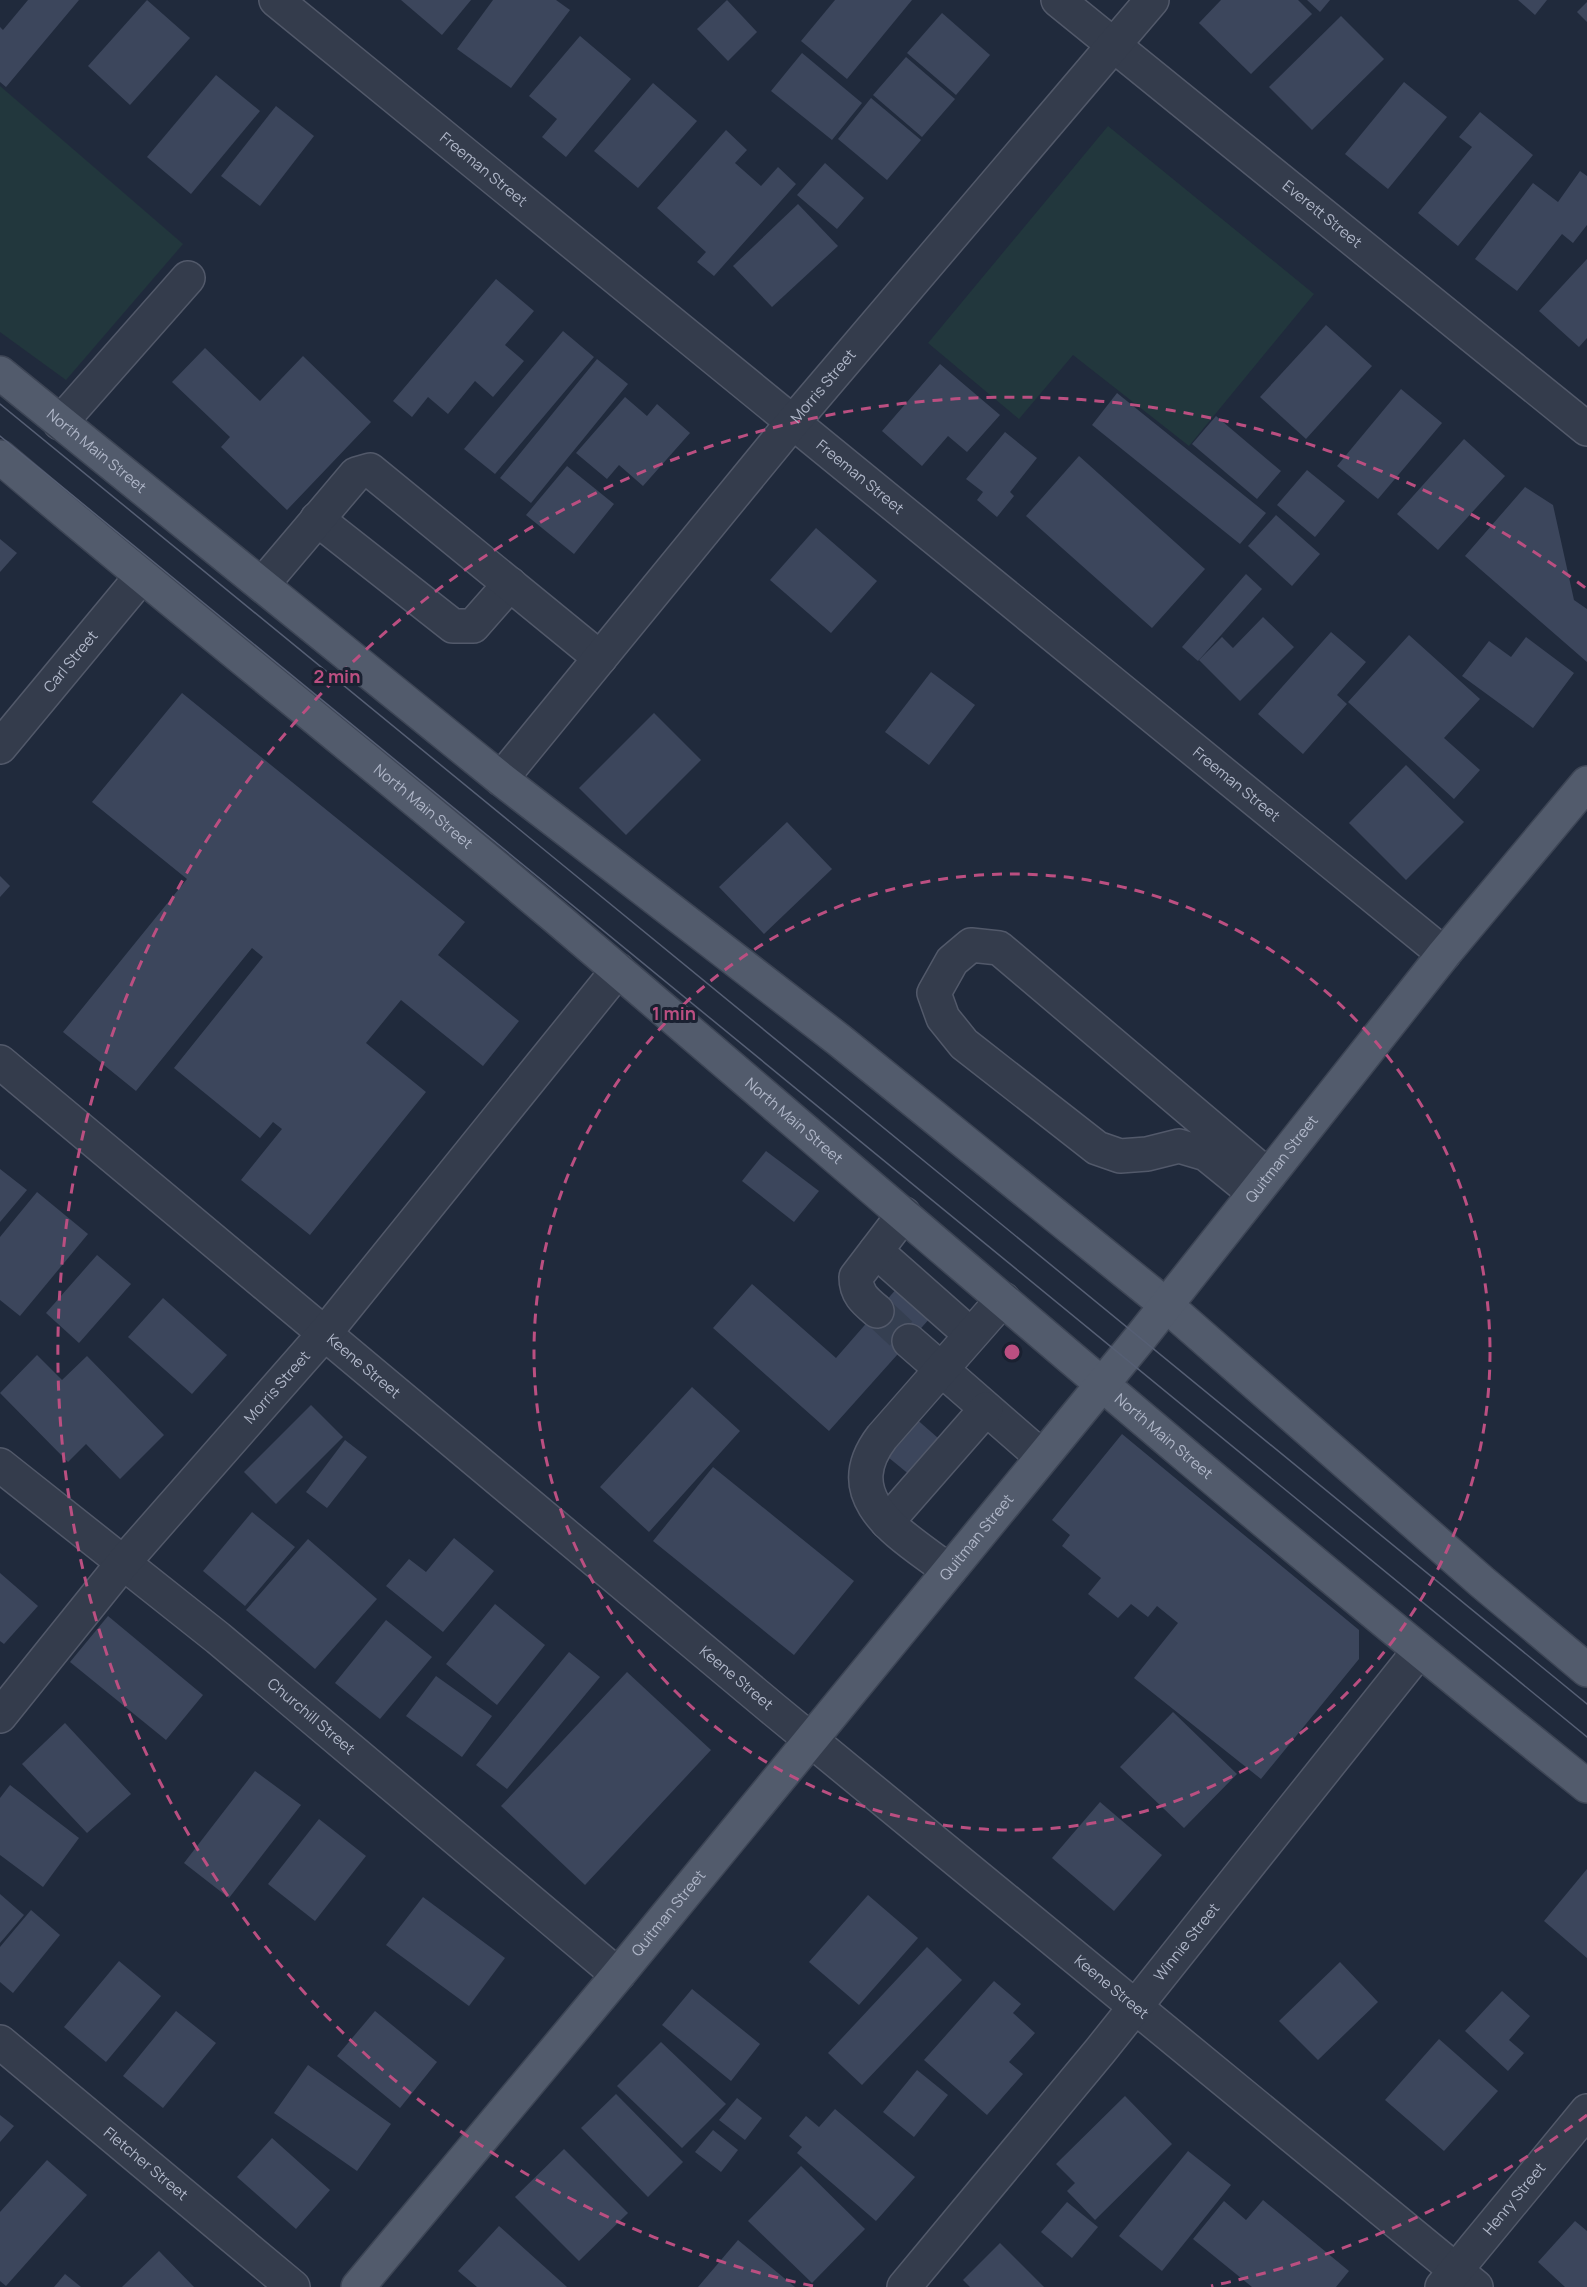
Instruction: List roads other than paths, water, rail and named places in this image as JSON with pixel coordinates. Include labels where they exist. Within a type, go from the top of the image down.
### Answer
[{"type":"main road","name":"North Main Street","points":[[0,373],[501,779],[848,1047],[1166,1305],[1482,1582],[1587,1670]]},
{"type":"main road","name":"North Main Street","points":[[0,457],[141,577],[435,816],[1419,1651],[1587,1786]]},
{"type":"main road","name":"Quitman Street","points":[[358,2287],[618,1975],[949,1571],[1166,1305],[1444,954],[1587,783]]},
{"type":"street","name":"Freeman Street","points":[[276,0],[1444,954]]},
{"type":"street","name":"Everett Street","points":[[1058,0],[1587,429]]},
{"type":"street","name":"Morris Street","points":[[501,779],[793,422],[1152,0]]},
{"type":"street","points":[[60,423],[188,278]]},
{"type":"street","points":[[262,585],[356,474],[370,470],[600,658]]},
{"type":"street","points":[[317,519],[453,626],[473,626],[510,584]]},
{"type":"street","name":"Carl Street","points":[[0,747],[141,577]]},
{"type":"street","points":[[971,945],[999,948],[1261,1185],[1206,1154],[1179,1146],[1147,1154],[1120,1156],[1096,1148],[964,1044],[943,1018],[934,993],[951,962],[971,945]]},
{"type":"street","name":"Morris Street","points":[[0,1716],[123,1563],[325,1333],[618,970]]},
{"type":"street","name":"Keene Street","points":[[0,1062],[1135,2007],[1458,2282]]},
{"type":"street","points":[[877,1311],[861,1297],[856,1287],[856,1277],[904,1214]]},
{"type":"street","points":[[876,1251],[971,1335]]},
{"type":"street","points":[[949,1571],[887,1522],[870,1497],[865,1474],[868,1462],[882,1437],[1003,1299]]},
{"type":"street","points":[[909,1341],[1042,1457]]},
{"type":"street","points":[[887,1522],[986,1409]]},
{"type":"street","name":"Churchill Street","points":[[0,1465],[218,1638],[618,1975]]},
{"type":"street","name":"Winnie Street","points":[[904,2287],[1135,2007],[1419,1651]]},
{"type":"street","name":"Fletcher Street","points":[[0,2042],[293,2287]]},
{"type":"street","name":"Henry Street","points":[[1458,2282],[1587,2111]]},
{"type":"tunnel","points":[[877,1311],[909,1341]]},
{"type":"tram line","points":[[0,404],[1587,1704]]},
{"type":"tram line","points":[[0,436],[1587,1737]]}]
